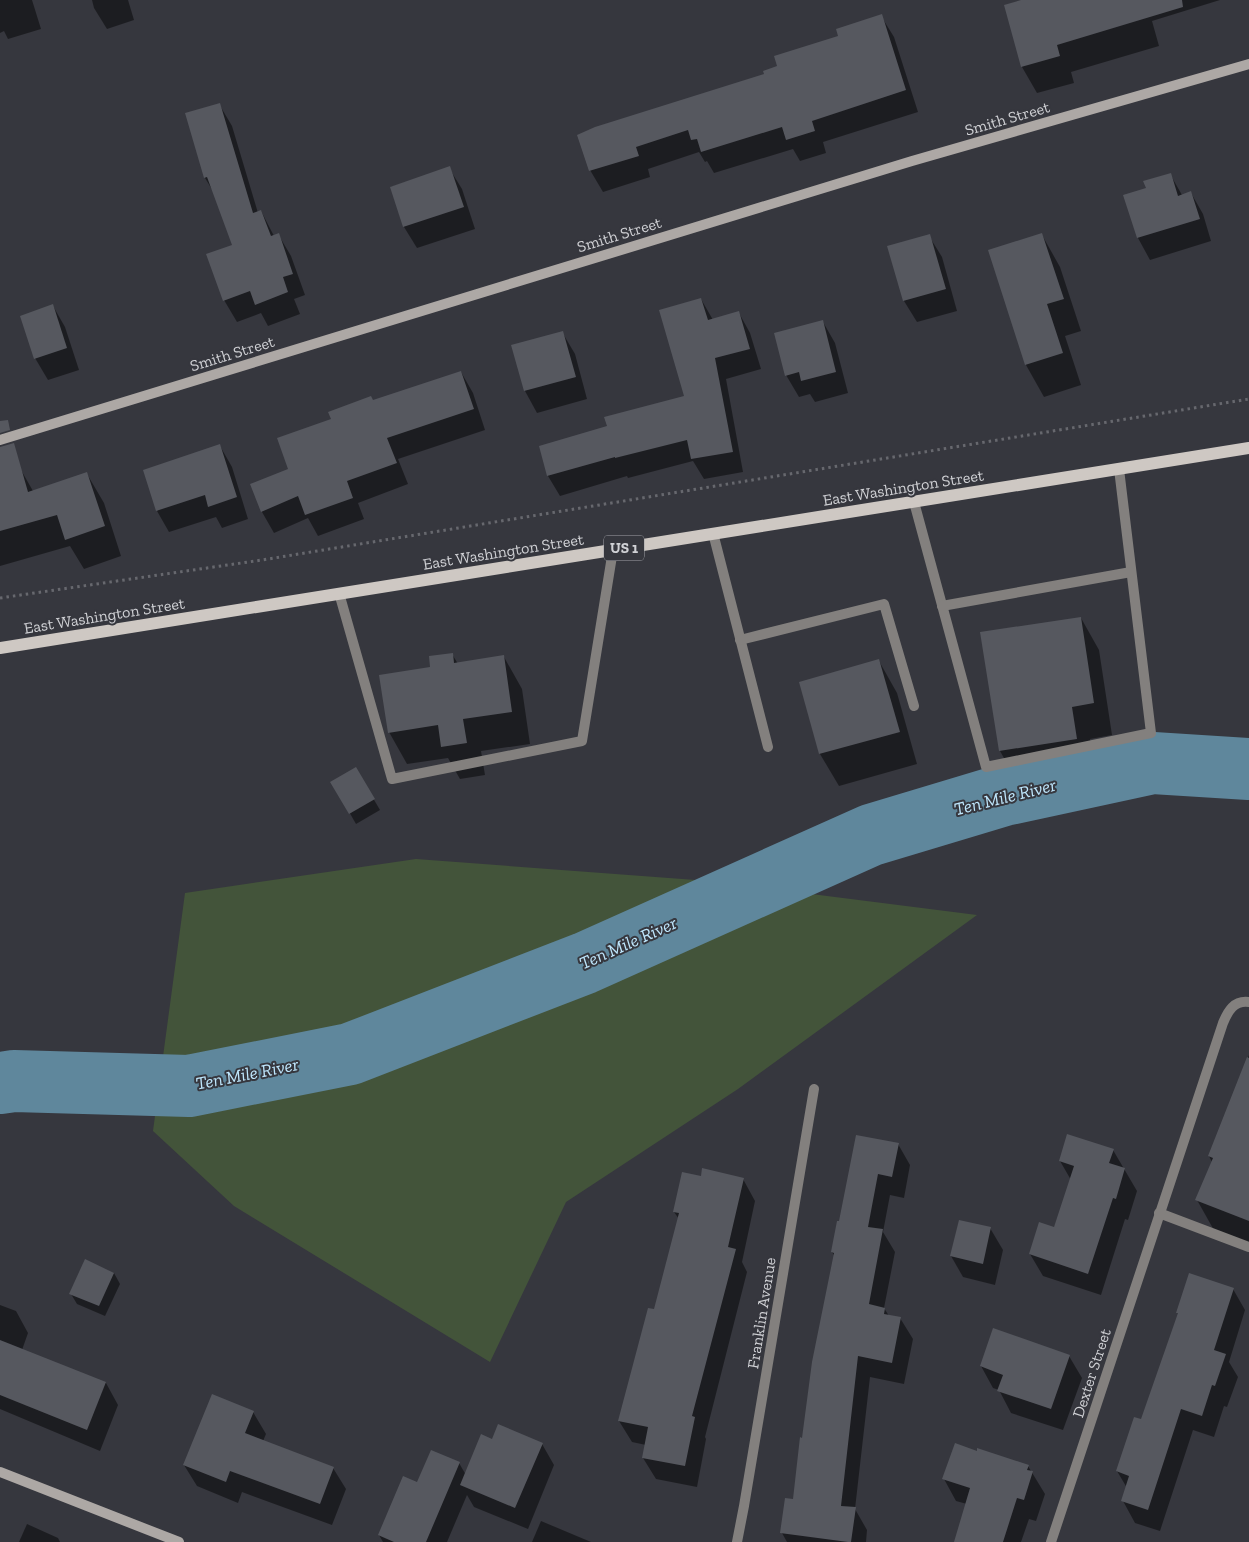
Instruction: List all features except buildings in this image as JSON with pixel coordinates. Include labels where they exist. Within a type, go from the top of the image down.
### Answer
[{"type":"main road","name":"East Washington Street","points":[[0,648],[1249,448]]},
{"type":"street","name":"Smith Street","points":[[0,440],[912,160],[1249,64]]},
{"type":"street","points":[[914,502],[986,767],[1150,734],[1119,469]]},
{"type":"street","points":[[713,534],[768,748]]},
{"type":"street","points":[[339,594],[392,779],[582,741],[613,550]]},
{"type":"street","points":[[942,606],[1131,572]]},
{"type":"street","points":[[740,640],[884,604],[914,706]]},
{"type":"street","name":"Dexter Street","points":[[1051,1542],[1228,1012],[1238,1002],[1249,1002]]},
{"type":"street","name":"Franklin Avenue","points":[[737,1542],[814,1089]]},
{"type":"street","points":[[1159,1214],[1249,1247]]},
{"type":"street","points":[[0,1472],[180,1542]]},
{"type":"path","points":[[0,598],[262,560],[1249,399]]},
{"type":"green space","points":[[416,859],[709,881],[977,915],[738,1089],[566,1202],[490,1362],[234,1206],[153,1131],[185,893]]},
{"type":"waterway","name":"Ten Mile River","points":[[0,1083],[14,1081],[189,1086],[350,1054],[585,963],[871,835],[1004,795],[1153,763],[1249,769]]}]
